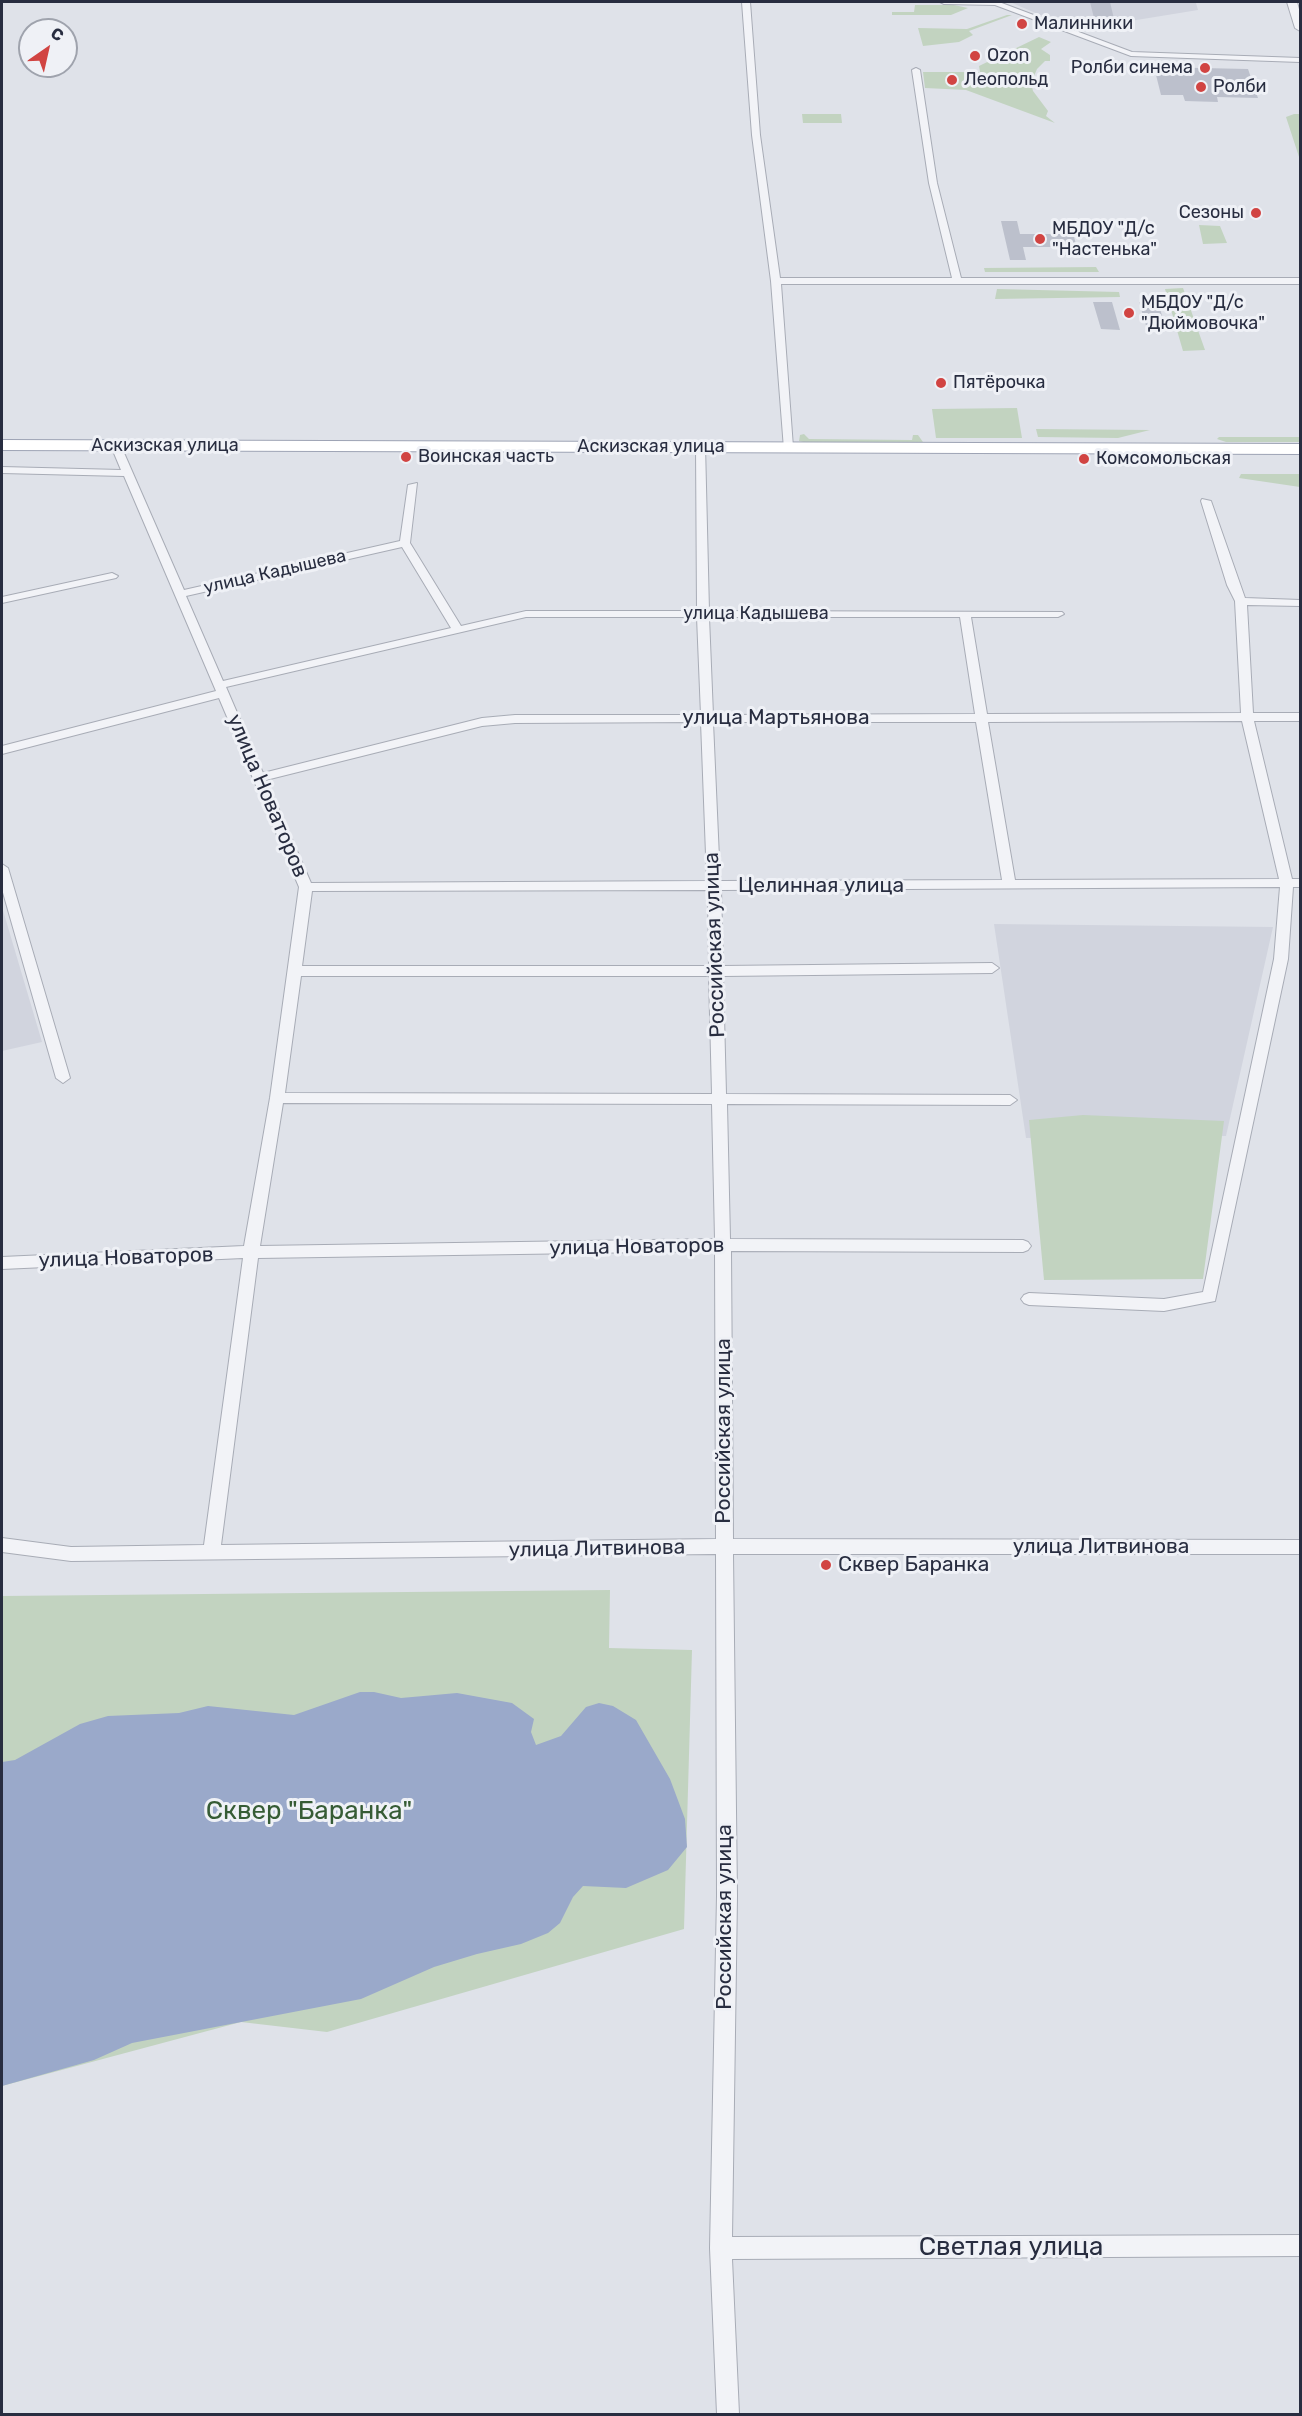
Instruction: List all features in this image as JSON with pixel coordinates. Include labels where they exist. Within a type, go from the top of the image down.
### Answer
[{"type":"main road","name":"Аскизская улица","points":[[2,445],[1300,449]]},
{"type":"street","points":[[746,2],[756,135],[776,281],[788,447]]},
{"type":"street","points":[[944,2],[996,3],[1131,54],[1300,60]]},
{"type":"street","points":[[1292,2],[1300,28]]},
{"type":"street","points":[[916,70],[933,183],[957,281]]},
{"type":"street","points":[[776,281],[1300,281]]},
{"type":"street","name":"улица Новаторов","points":[[116,446],[306,887],[277,1098],[251,1252],[211,1553]]},
{"type":"street","name":"Российская улица","points":[[701,447],[703,615],[714,886],[723,1245],[727,1896],[721,2248],[728,2415]]},
{"type":"street","points":[[2,470],[128,473]]},
{"type":"street","points":[[412,485],[405,543],[457,629]]},
{"type":"street","points":[[1029,1299],[1164,1305],[1210,1297],[1281,959],[1294,883],[1247,717],[1241,601],[1233,585],[1206,501]]},
{"type":"street","name":"улица Кадышева","points":[[180,594],[405,543]]},
{"type":"street","points":[[2,600],[112,576]]},
{"type":"street","points":[[1241,601],[1300,603]]},
{"type":"street","name":"улица Кадышева","points":[[221,689],[457,629],[526,614],[1058,614]]},
{"type":"street","points":[[965,614],[1009,885]]},
{"type":"street","name":"улица Новаторов","points":[[2,750],[221,689]]},
{"type":"street","name":"улица Мартьянова","points":[[259,778],[482,722],[1300,717]]},
{"type":"street","points":[[2,868],[63,1078]]},
{"type":"street","name":"Целинная улица","points":[[306,887],[1294,883]]},
{"type":"street","points":[[295,971],[716,972],[992,968]]},
{"type":"street","points":[[277,1098],[1010,1100]]},
{"type":"street","name":"улица Новаторов","points":[[2,1263],[251,1252],[723,1245],[1023,1246]]},
{"type":"street","name":"улица Литвинова","points":[[2,1545],[71,1554],[724,1546],[1300,1547]]},
{"type":"street","name":"Светлая улица","points":[[721,2248],[1300,2246]]},
{"type":"shaded area","points":[[1010,2],[1181,2],[1196,3],[1198,10],[1075,30]]},
{"type":"shaded area","points":[[2,907],[42,1042],[2,1051]]},
{"type":"shaded area","points":[[994,924],[1273,927],[1226,1136],[1026,1138]]},
{"type":"green space","points":[[915,5],[954,5],[968,8],[951,15],[892,15],[892,12],[914,12]]},
{"type":"green space","points":[[1012,15],[969,31],[973,35],[959,42],[923,46],[918,28],[967,29]]},
{"type":"green space","points":[[1039,37],[1051,42],[1041,49],[1050,55],[1050,61],[1045,61],[1037,69],[1031,83],[1033,91],[1048,111],[1046,116],[1055,123],[966,90],[925,88],[923,72],[980,72],[979,66]]},
{"type":"green space","points":[[802,114],[841,114],[842,123],[803,123]]},
{"type":"green space","points":[[1300,114],[1300,160],[1286,117]]},
{"type":"green space","points":[[1199,225],[1220,226],[1227,243],[1203,244]]},
{"type":"green space","points":[[1096,267],[1099,272],[985,272],[984,268]]},
{"type":"green space","points":[[1183,288],[1205,350],[1183,351],[1165,289]]},
{"type":"green space","points":[[997,289],[1119,292],[1120,297],[995,299]]},
{"type":"green space","points":[[1017,408],[1022,438],[936,438],[932,409]]},
{"type":"green space","points":[[1036,429],[1150,430],[1118,438],[1038,437]]},
{"type":"green space","points":[[804,434],[809,439],[912,440],[913,435],[918,435],[923,442],[811,444],[799,441],[800,435]]},
{"type":"green space","points":[[1219,437],[1300,437],[1300,442],[1226,442],[1217,439]]},
{"type":"green space","points":[[1241,474],[1300,474],[1300,487],[1239,478]]},
{"type":"green space","points":[[1083,1115],[1224,1121],[1203,1279],[1044,1280],[1029,1120]]},
{"type":"green space","name":"Сквер \"Баранка\"","points":[[610,1590],[609,1648],[692,1650],[684,1929],[327,2032],[241,2022],[2,2086],[2,1596]]},
{"type":"water","name":"Сквер \"Баранка\"","points":[[360,1692],[374,1692],[401,1698],[457,1693],[512,1703],[534,1719],[531,1732],[536,1745],[561,1736],[586,1707],[599,1703],[613,1706],[636,1720],[670,1779],[685,1819],[687,1847],[668,1870],[626,1888],[583,1886],[573,1897],[560,1923],[548,1933],[521,1944],[434,1967],[361,1999],[132,2043],[94,2060],[2,2086],[2,1762],[15,1760],[80,1724],[108,1716],[179,1713],[208,1706],[294,1715]]},
{"type":"building","points":[[1090,2],[1110,2],[1114,19],[1094,18]]},
{"type":"building","name":"Ролби","points":[[1154,67],[1248,69],[1258,98],[1217,97],[1218,102],[1185,101],[1183,95],[1161,95]]},
{"type":"building","name":"МБДОУ \"Д/с \"Настенька\"","points":[[1001,221],[1017,221],[1020,234],[1059,234],[1056,225],[1071,225],[1079,256],[1065,256],[1062,247],[1023,247],[1026,260],[1010,260]]},
{"type":"building","points":[[1093,302],[1112,302],[1120,330],[1101,329]]},
{"type":"building","points":[[1139,302],[1158,302],[1166,329],[1147,329]]},
{"type":"place","name":"Малинники","points":[[1022,24]]},
{"type":"place","name":"Ozon","points":[[975,56]]},
{"type":"place","name":"Ролби синема","points":[[1205,68]]},
{"type":"place","name":"Леопольд","points":[[952,80]]},
{"type":"place","name":"Ролби","points":[[1201,87]]},
{"type":"place","name":"Сезоны","points":[[1256,213]]},
{"type":"place","name":"МБДОУ \"Д/с \"Настенька\"","points":[[1040,239]]},
{"type":"place","name":"МБДОУ \"Д/с \"Дюймовочка\"","points":[[1129,313]]},
{"type":"place","name":"Пятёрочка","points":[[941,383]]},
{"type":"place","name":"Воинская часть","points":[[406,457]]},
{"type":"place","name":"Комсомольская","points":[[1084,459]]},
{"type":"place","name":"Сквер Баранка","points":[[826,1565]]}]
